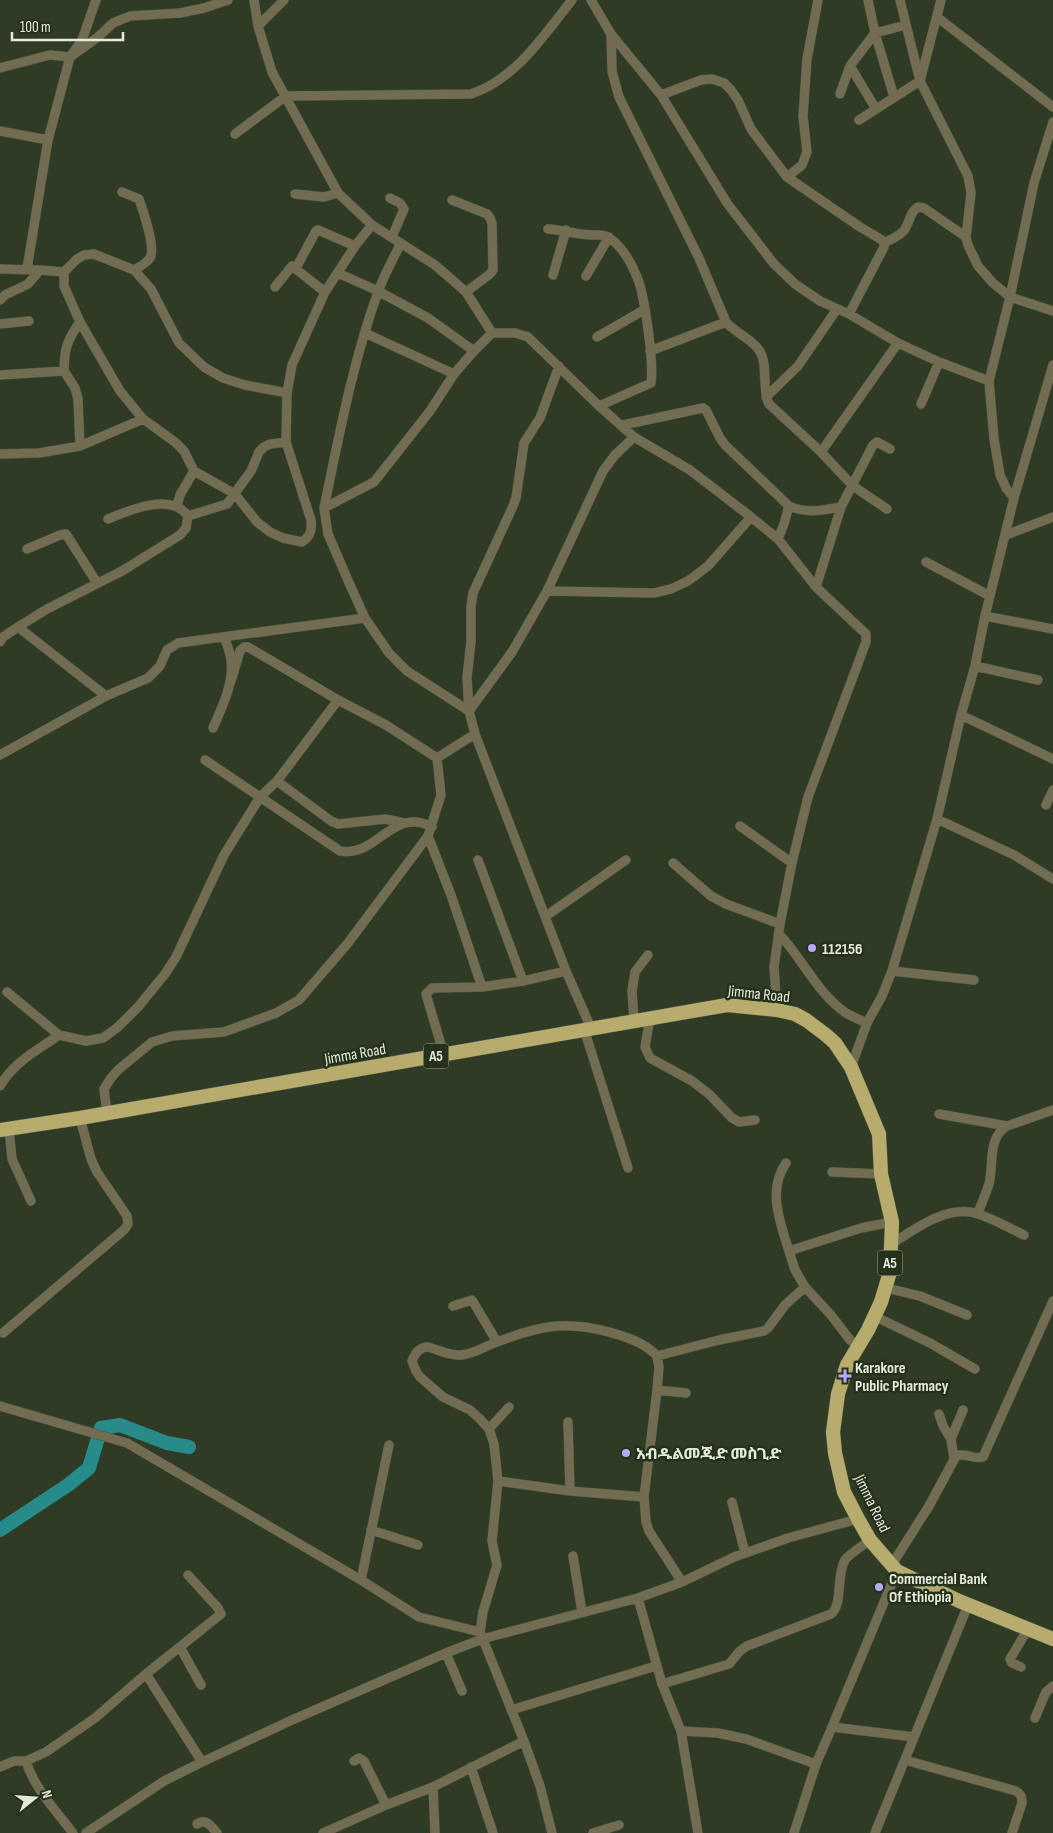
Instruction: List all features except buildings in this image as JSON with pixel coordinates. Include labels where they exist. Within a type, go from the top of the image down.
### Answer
[{"type":"highway","name":"Jimma Road","points":[[3,1127],[80,1118],[727,1005],[777,1010],[795,1014],[806,1020],[834,1043],[851,1067],[879,1134],[882,1174],[892,1222],[890,1272],[886,1288],[868,1330],[847,1365],[842,1380],[833,1432],[835,1453],[844,1492],[870,1540],[894,1568],[968,1605],[1053,1639]]},
{"type":"street","points":[[26,269],[48,140],[70,57],[82,40],[96,0]]},
{"type":"street","points":[[0,68],[50,55],[70,57],[113,23],[130,16],[180,13],[228,0]]},
{"type":"street","points":[[254,0],[258,26],[272,72],[338,193],[372,225],[435,265],[466,292],[492,333]]},
{"type":"street","points":[[258,26],[284,0]]},
{"type":"street","points":[[235,134],[286,96],[471,94],[487,89],[520,64],[572,0]]},
{"type":"street","points":[[591,0],[611,34],[660,95],[727,203],[774,264],[795,284],[820,301],[849,314],[898,343],[939,362],[989,381]]},
{"type":"street","points":[[787,176],[802,165],[807,152],[803,116],[807,59],[818,0]]},
{"type":"street","points":[[868,0],[875,33],[894,97]]},
{"type":"street","points":[[900,0],[920,81],[968,176],[971,193],[966,237],[978,266],[993,283],[1010,297],[1053,311]]},
{"type":"street","points":[[859,120],[920,81],[941,0]]},
{"type":"street","points":[[937,17],[1053,106]]},
{"type":"street","points":[[840,94],[850,66],[875,33],[906,25]]},
{"type":"street","points":[[611,34],[612,71],[619,97],[700,258],[726,322],[732,329],[756,346],[760,352],[763,360],[766,397],[769,404],[821,452],[853,486],[888,509]]},
{"type":"street","points":[[850,66],[876,109]]},
{"type":"street","points":[[660,95],[701,80],[712,79],[724,83],[738,100],[751,129],[787,176],[884,243]]},
{"type":"street","points":[[1014,498],[1000,476],[994,439],[989,381],[1010,297],[1034,183],[1053,122]]},
{"type":"street","points":[[0,131],[48,140]]},
{"type":"street","points":[[122,192],[139,199],[152,245],[152,254],[149,260],[134,270]]},
{"type":"street","points":[[295,194],[324,198],[338,193]]},
{"type":"street","points":[[390,198],[400,203],[404,209],[392,237]]},
{"type":"street","points":[[452,200],[486,214],[492,223],[493,270],[466,292]]},
{"type":"street","points":[[884,243],[902,234],[913,211],[920,207],[966,237]]},
{"type":"street","points":[[286,393],[245,385],[223,378],[204,367],[179,343],[151,289],[134,270],[94,254],[84,255],[64,272],[64,286],[80,322],[120,391],[143,419],[175,442],[184,451],[194,470],[235,494],[257,522],[270,532],[296,542],[302,542],[308,538],[312,530],[311,520],[286,442],[286,393],[292,365],[325,292],[355,246],[372,225]]},
{"type":"street","points":[[548,229],[608,237],[620,247],[638,279],[650,351],[650,385],[600,406]]},
{"type":"street","points":[[296,268],[318,230],[355,246]]},
{"type":"street","points":[[553,275],[566,230]]},
{"type":"street","points":[[586,276],[608,237]]},
{"type":"street","points":[[401,243],[378,291],[365,333],[338,441],[324,508],[328,534],[365,618],[389,653],[407,671],[469,711]]},
{"type":"street","points":[[849,314],[884,247],[884,243]]},
{"type":"street","points":[[275,287],[290,266],[296,268],[325,292]]},
{"type":"street","points":[[0,270],[26,269],[64,272]]},
{"type":"street","points":[[0,300],[5,295],[28,284],[40,270]]},
{"type":"street","points":[[338,273],[378,291],[428,318],[474,351]]},
{"type":"street","points":[[766,397],[798,366],[837,308]]},
{"type":"street","points":[[597,337],[644,310]]},
{"type":"street","points":[[0,324],[29,321]]},
{"type":"street","points":[[80,322],[68,340],[64,354],[64,371],[75,388],[78,400],[80,446]]},
{"type":"street","points":[[650,351],[726,322]]},
{"type":"street","points":[[365,333],[454,374]]},
{"type":"street","points":[[324,508],[374,482],[430,411],[454,374],[492,333],[521,334],[528,337],[634,437],[690,470],[778,539],[816,587],[863,630],[867,637],[808,797],[792,863],[778,934],[774,976],[777,1010]]},
{"type":"street","points":[[821,452],[898,343]]},
{"type":"street","points":[[920,404],[939,362]]},
{"type":"street","points":[[851,1067],[867,1023],[882,996],[892,970],[937,819],[1014,498],[1053,364]]},
{"type":"street","points":[[558,366],[540,418],[524,444],[516,498],[473,593],[467,678],[469,711],[475,734],[588,1029],[628,1168]]},
{"type":"street","points":[[0,375],[64,371]]},
{"type":"street","points":[[623,425],[702,408],[706,410],[725,445],[789,506],[800,511],[809,512],[841,507]]},
{"type":"street","points":[[0,454],[39,453],[80,446],[143,419]]},
{"type":"street","points":[[469,711],[512,652],[547,591],[602,471],[634,437]]},
{"type":"street","points":[[188,516],[227,504],[251,471],[259,452],[270,444],[286,442]]},
{"type":"street","points":[[816,587],[841,507],[875,443],[879,442],[890,448]]},
{"type":"street","points":[[177,506],[180,495],[194,470]]},
{"type":"street","points":[[1,638],[47,609],[122,571],[180,534],[186,528],[188,516],[184,510],[177,506],[162,504],[146,505],[108,519]]},
{"type":"street","points":[[778,539],[789,506]]},
{"type":"street","points":[[547,591],[654,593],[671,589],[688,581],[708,566],[751,517]]},
{"type":"street","points":[[1006,534],[1053,517]]},
{"type":"street","points":[[27,549],[66,534],[98,583]]},
{"type":"street","points":[[926,562],[990,596]]},
{"type":"street","points":[[985,616],[1053,629]]},
{"type":"street","points":[[0,755],[106,696],[148,678],[156,672],[167,650],[178,643],[365,618]]},
{"type":"street","points":[[18,627],[106,696]]},
{"type":"street","points":[[224,637],[231,659],[231,681]]},
{"type":"street","points":[[107,1113],[104,1089],[118,1070],[152,1042],[172,1036],[224,1032],[276,1013],[299,1000],[348,943],[428,836],[441,794],[437,758],[386,724],[338,700],[248,647],[240,651],[222,707],[212,728]]},
{"type":"street","points":[[975,666],[1038,680]]},
{"type":"street","points":[[7,992],[59,1036],[86,1041],[103,1038],[118,1027],[165,974],[176,957],[194,915],[224,855],[260,797],[277,781],[338,700]]},
{"type":"street","points":[[961,715],[1053,759]]},
{"type":"street","points":[[437,758],[475,734]]},
{"type":"street","points":[[205,760],[340,851],[348,852],[362,848],[404,823]]},
{"type":"street","points":[[277,781],[331,821],[338,824],[386,819],[404,823],[418,822],[432,827]]},
{"type":"street","points":[[1046,806],[1053,790]]},
{"type":"street","points":[[937,819],[1014,855],[1053,878]]},
{"type":"street","points":[[740,826],[792,863]]},
{"type":"street","points":[[428,836],[451,895],[482,987]]},
{"type":"street","points":[[478,860],[523,981]]},
{"type":"street","points":[[546,916],[626,860]]},
{"type":"street","points":[[673,863],[711,896],[726,904],[780,924]]},
{"type":"street","points":[[778,934],[787,942],[822,989],[835,1003],[846,1013],[867,1023]]},
{"type":"street","points":[[634,1021],[632,991],[635,972],[648,955]]},
{"type":"street","points":[[892,970],[974,980]]},
{"type":"street","points":[[444,1055],[426,994],[432,988],[482,987],[566,972]]},
{"type":"street","points":[[650,1018],[645,1047],[650,1058],[692,1081],[709,1094],[732,1118],[739,1122],[754,1120]]},
{"type":"street","points":[[0,1086],[5,1077],[18,1064],[59,1036]]},
{"type":"street","points":[[978,1213],[989,1184],[996,1136],[1007,1126],[1053,1110]]},
{"type":"street","points":[[939,1114],[1007,1126]]},
{"type":"street","points":[[3,1333],[126,1229],[128,1224],[127,1216],[97,1172],[91,1159],[80,1118]]},
{"type":"street","points":[[3,1127],[12,1159],[32,1201]]},
{"type":"street","points":[[786,1163],[779,1177],[776,1196],[778,1215],[795,1270],[805,1287],[830,1314],[850,1340],[858,1346]]},
{"type":"street","points":[[832,1172],[882,1174]]},
{"type":"street","points":[[890,1245],[926,1222],[959,1211],[978,1213],[1024,1235]]},
{"type":"street","points":[[789,1251],[861,1228],[892,1222]]},
{"type":"street","points":[[656,1356],[764,1331],[785,1305],[805,1287]]},
{"type":"street","points":[[886,1288],[920,1296],[967,1316]]},
{"type":"street","points":[[453,1306],[472,1300],[497,1342]]},
{"type":"street","points":[[794,1833],[816,1764],[894,1568],[954,1459],[959,1454],[980,1458],[983,1456],[1053,1301]]},
{"type":"street","points":[[874,1316],[930,1343],[976,1369]]},
{"type":"street","points":[[552,1833],[540,1786],[524,1741],[481,1635],[483,1612],[497,1565],[492,1541],[498,1481],[496,1457],[489,1429],[470,1410],[443,1397],[420,1377],[412,1361],[416,1353],[428,1346],[453,1355],[473,1353],[497,1342],[547,1326],[573,1324],[627,1338],[643,1345],[656,1356],[659,1368],[644,1497],[646,1522],[682,1582]]},
{"type":"street","points":[[657,1390],[686,1394]]},
{"type":"street","points":[[0,1406],[127,1443],[361,1580],[419,1617],[481,1635]]},
{"type":"street","points":[[489,1429],[509,1407]]},
{"type":"street","points":[[951,1439],[963,1410]]},
{"type":"street","points":[[939,1414],[943,1426],[951,1439],[954,1459]]},
{"type":"street","points":[[568,1422],[570,1491]]},
{"type":"street","points":[[361,1580],[389,1445]]},
{"type":"street","points":[[498,1481],[570,1491],[644,1497]]},
{"type":"street","points":[[732,1502],[745,1553]]},
{"type":"street","points":[[86,1833],[164,1781],[292,1720],[446,1653],[481,1635],[638,1598],[682,1582],[745,1553],[788,1538],[858,1519]]},
{"type":"street","points":[[371,1530],[418,1545]]},
{"type":"street","points":[[662,1684],[729,1664],[747,1646],[834,1612],[839,1580],[845,1560],[870,1540]]},
{"type":"street","points":[[573,1556],[582,1612]]},
{"type":"street","points":[[0,1767],[14,1761],[26,1761],[46,1752],[95,1718],[221,1614],[218,1608],[188,1575]]},
{"type":"street","points":[[638,1598],[656,1666],[680,1731],[698,1833]]},
{"type":"street","points":[[875,1833],[968,1605]]},
{"type":"street","points":[[1021,1667],[1012,1663],[1010,1659],[1028,1629]]},
{"type":"street","points":[[180,1647],[201,1685]]},
{"type":"street","points":[[446,1653],[462,1692]]},
{"type":"street","points":[[511,1710],[656,1666]]},
{"type":"street","points":[[146,1674],[202,1762]]},
{"type":"street","points":[[1035,1718],[1046,1692],[1053,1686]]},
{"type":"street","points":[[832,1727],[914,1737]]},
{"type":"street","points":[[680,1731],[718,1732],[746,1739],[816,1764]]},
{"type":"street","points":[[323,1833],[386,1805],[433,1787],[524,1741]]},
{"type":"street","points":[[354,1761],[359,1758],[364,1760],[386,1805]]},
{"type":"street","points":[[905,1760],[1016,1791],[1022,1798],[1022,1803],[1012,1833]]},
{"type":"street","points":[[26,1761],[29,1771],[45,1796],[73,1833]]},
{"type":"street","points":[[471,1767],[493,1833]]},
{"type":"street","points":[[433,1787],[435,1833]]},
{"type":"street","points":[[197,1824],[201,1821],[205,1822],[217,1833]]},
{"type":"street","points":[[592,1833],[619,1825]]},
{"type":"waterway","points":[[0,1530],[68,1485],[89,1468],[101,1428],[120,1425],[167,1443],[189,1447]]},
{"type":"place","name":"112156","points":[[812,948]]},
{"type":"place","name":"Karakore Public Pharmacy","points":[[845,1376]]},
{"type":"place","name":"አብዱልመጂድ መስጊድ","points":[[626,1453]]},
{"type":"place","name":"Commercial Bank Of Ethiopia","points":[[879,1587]]}]
